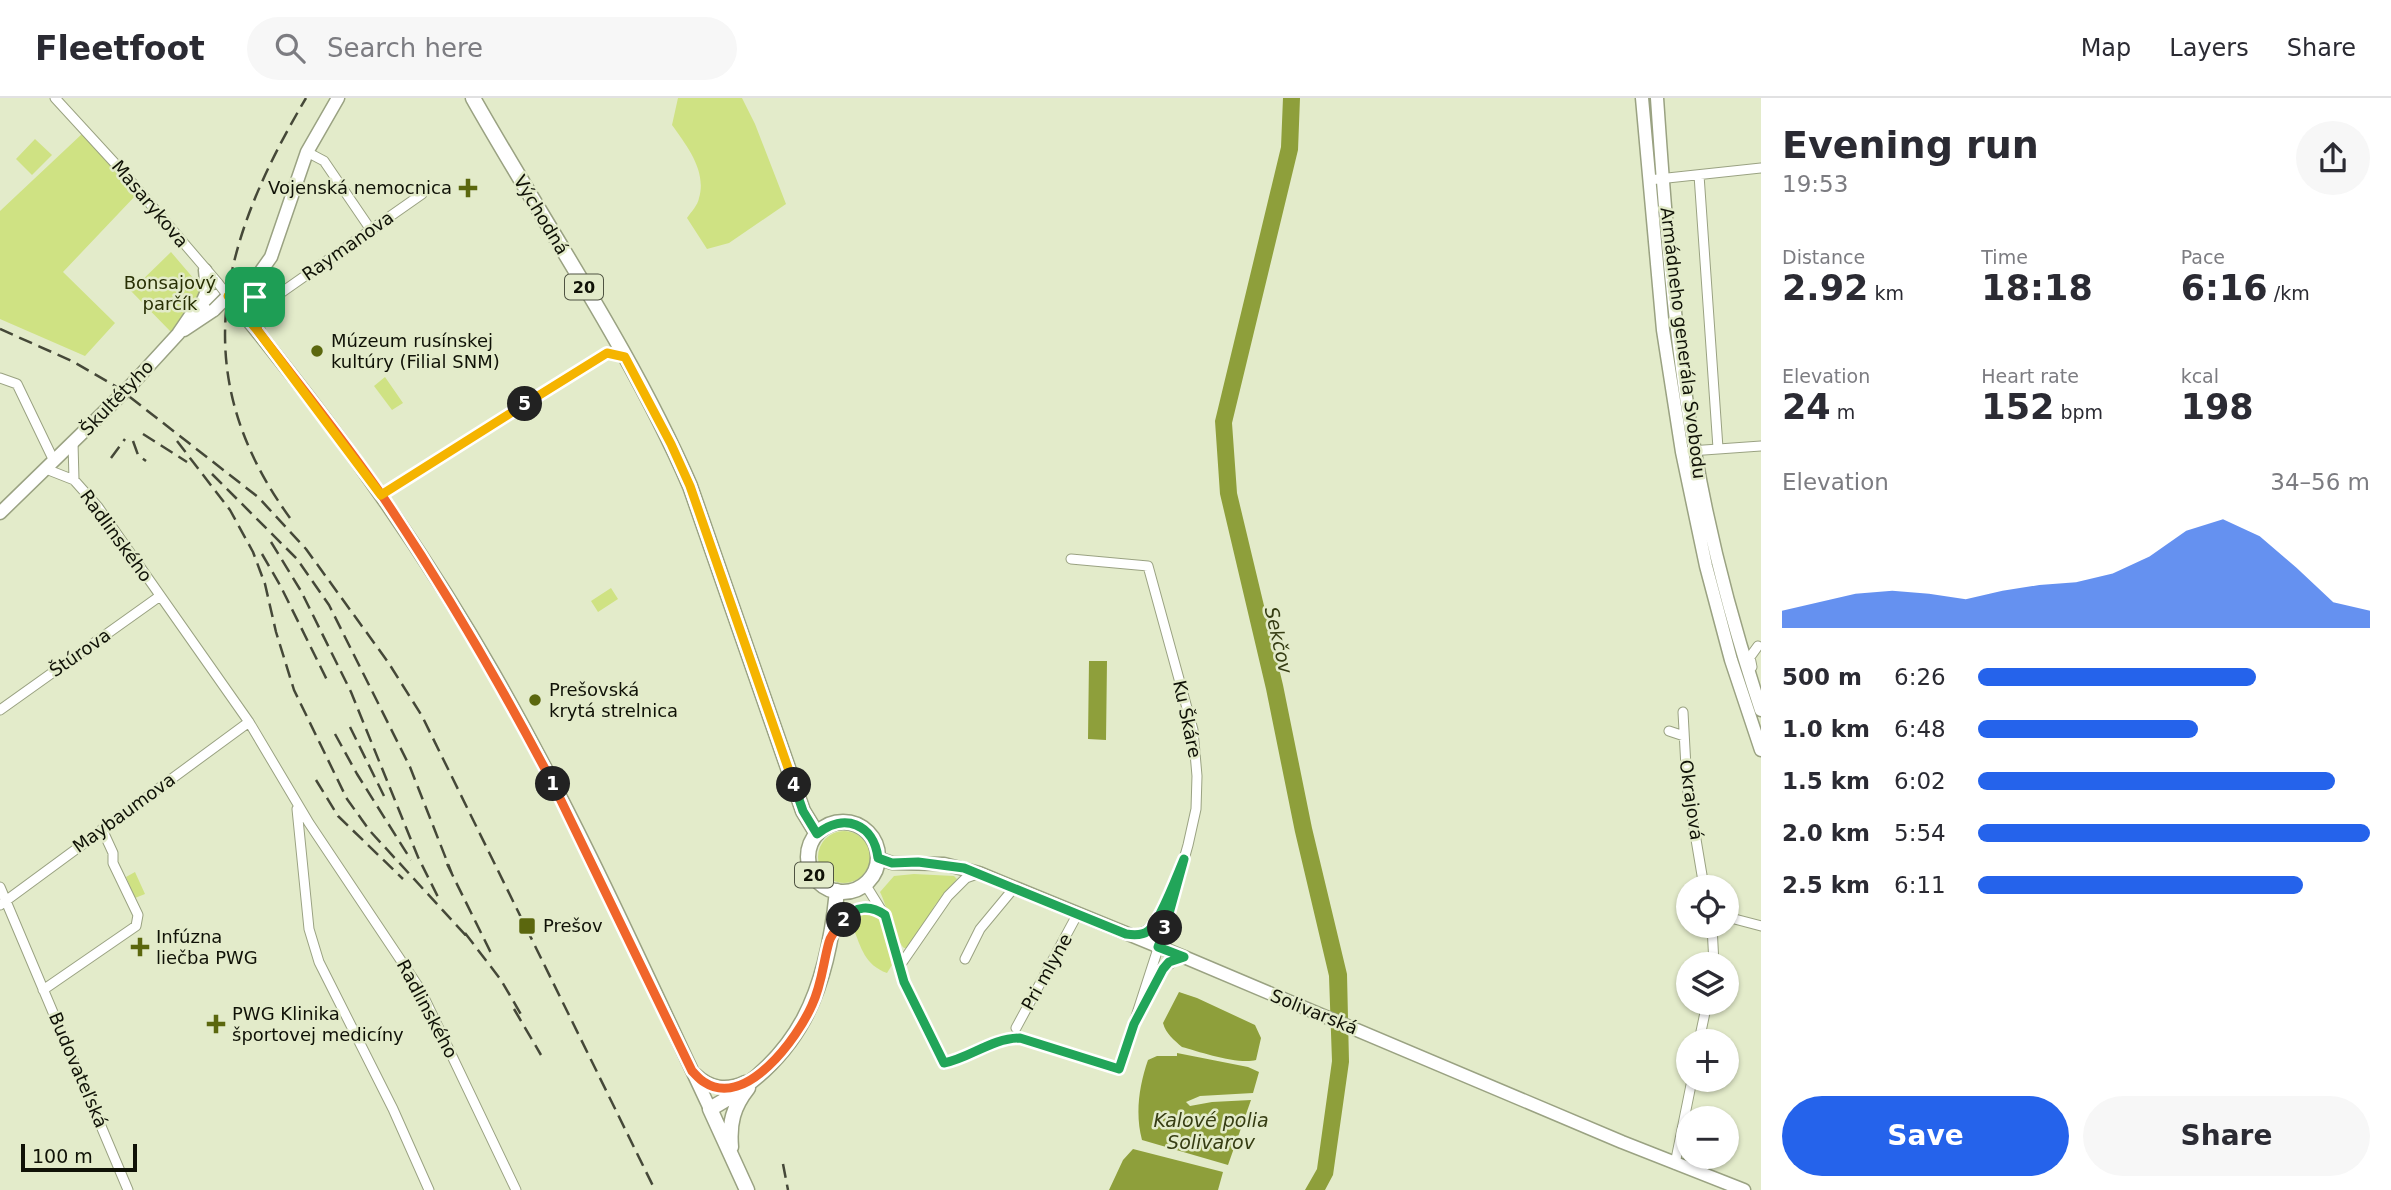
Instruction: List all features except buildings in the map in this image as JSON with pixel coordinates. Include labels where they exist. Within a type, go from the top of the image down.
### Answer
[{"type":"main road","name":"Východná","points":[[473,98],[625,357],[671,444],[690,486],[803,811],[817,834]]},
{"type":"main road","points":[[817,834],[836,823],[858,825],[873,839],[878,858],[872,877],[865,884]]},
{"type":"main road","name":"20","points":[[817,834],[809,852],[812,872],[827,888],[837,891],[857,889],[865,884]]},
{"type":"main road","name":"20","points":[[710,1109],[758,1077],[792,1041],[812,1006],[820,985],[837,891]]},
{"type":"main road","points":[[732,1156],[729,1131],[731,1118],[738,1101],[758,1077]]},
{"type":"main road","points":[[710,1109],[747,1190]]},
{"type":"street","points":[[258,331],[255,319],[255,278],[277,244],[307,152],[338,98]]},
{"type":"street","name":"Armádneho generála Svobodu","points":[[1643,98],[1663,330],[1688,451],[1710,582],[1731,660],[1761,750]]},
{"type":"street","name":"Armádneho generála Svobodu","points":[[1657,98],[1688,451],[1741,651],[1760,708]]},
{"type":"street","name":"Masarykova","points":[[57,99],[110,157],[221,292],[258,331],[381,495],[477,645],[524,728],[596,868],[710,1109]]},
{"type":"street","points":[[307,152],[324,161],[371,230]]},
{"type":"street","points":[[1649,180],[1761,168]]},
{"type":"street","name":"Armádneho generála Svobodu","points":[[1699,175],[1718,447]]},
{"type":"street","name":"Raymanova","points":[[275,297],[422,194]]},
{"type":"street","points":[[201,305],[207,291],[205,270]]},
{"type":"street","points":[[221,292],[255,278]]},
{"type":"street","name":"Škultétyho","points":[[0,513],[134,382],[178,334],[193,312],[221,292]]},
{"type":"street","name":"Škultétyho","points":[[178,334],[214,310],[221,292]]},
{"type":"street","points":[[381,495],[607,353],[612,335]]},
{"type":"street","points":[[607,353],[625,357]]},
{"type":"street","points":[[0,378],[18,384],[50,465]]},
{"type":"street","name":"Radlinského","points":[[73,443],[74,480]]},
{"type":"street","points":[[1688,451],[1761,446]]},
{"type":"street","name":"Radlinského","points":[[50,465],[74,480],[98,507],[249,722],[343,876],[388,938],[420,989],[516,1190]]},
{"type":"street","name":"Ku Škáre","points":[[1071,559],[1149,566],[1194,741],[1198,776],[1196,809],[1184,859],[1134,1024]]},
{"type":"street","points":[[1710,582],[1722,607],[1732,645],[1741,651]]},
{"type":"street","name":"Štúrova","points":[[0,710],[160,597]]},
{"type":"street","points":[[1736,628],[1745,642],[1760,645]]},
{"type":"street","points":[[1731,660],[1741,651],[1760,645]]},
{"type":"street","points":[[1760,645],[1751,657],[1758,684],[1760,708]]},
{"type":"street","name":"Okrajová","points":[[1683,712],[1689,800],[1702,875]]},
{"type":"street","name":"Maybaumova","points":[[3,903],[249,722]]},
{"type":"street","points":[[1669,731],[1684,737]]},
{"type":"street","name":"Radlinského","points":[[297,803],[309,929],[319,962],[393,1109],[429,1190]]},
{"type":"street","name":"Budovateľská","points":[[43,989],[136,926],[138,915],[113,863],[113,853],[102,830]]},
{"type":"street","name":"Solivarská","points":[[878,858],[892,863],[944,864],[979,873],[1675,1164],[1744,1190]]},
{"type":"street","points":[[1126,934],[1141,934],[1150,929],[1184,859]]},
{"type":"street","points":[[899,967],[948,896],[965,878],[979,873]]},
{"type":"street","points":[[865,884],[885,915],[904,982],[944,1063],[992,1043],[1020,1038],[1119,1069],[1134,1024],[1163,969],[1169,962],[1184,957]]},
{"type":"street","name":"Budovateľská","points":[[0,887],[3,903],[43,989],[128,1190]]},
{"type":"street","points":[[965,959],[980,929],[1014,888]]},
{"type":"street","points":[[829,939],[848,914],[855,910],[873,908],[885,915]]},
{"type":"street","name":"Pri mlyne","points":[[1016,1028],[1077,915]]},
{"type":"street","points":[[1739,920],[1761,926]]},
{"type":"street","points":[[692,1071],[705,1083],[717,1087],[733,1088],[758,1077]]},
{"type":"street","points":[[1675,1164],[1690,1092]]},
{"type":"green space","points":[[678,98],[742,98],[786,204],[729,243],[707,249],[687,218],[696,206],[701,188],[694,159],[672,125]]},
{"type":"green space","points":[[83,133],[137,194],[63,272],[115,323],[85,356],[0,319],[0,211]]},
{"type":"green space","points":[[35,139],[52,155],[32,175],[16,159]]},
{"type":"green space","name":"Bonsajový parčík","points":[[171,252],[200,286],[202,293],[195,308],[171,332],[131,291]]},
{"type":"green space","points":[[385,377],[403,403],[392,410],[374,386]]},
{"type":"green space","points":[[611,588],[618,599],[598,612],[591,601]]},
{"type":"green space","points":[[844,831],[854,833],[862,839],[868,847],[868,867],[862,875],[854,881],[844,883],[834,881],[826,875],[820,867],[818,857],[820,847],[826,839],[834,833]]},
{"type":"green space","points":[[135,872],[145,894],[135,898],[126,877]]},
{"type":"green space","points":[[894,876],[954,876],[957,879],[935,905],[915,941],[908,948],[904,948],[897,938],[880,892]]},
{"type":"green space","points":[[863,911],[877,915],[886,932],[892,965],[887,973],[869,960],[861,949],[853,927],[849,925],[854,918],[864,914]]},
{"type":"water","points":[[1283,98],[1300,98],[1298,150],[1232,423],[1237,493],[1347,974],[1349,1062],[1333,1175],[1325,1190],[1305,1190],[1317,1169],[1332,1061],[1329,976],[1220,494],[1215,421],[1281,147]]},
{"type":"water","points":[[1089,661],[1107,661],[1106,740],[1088,739]]},
{"type":"water","name":"Kalové polia Solivarov","points":[[1179,992],[1255,1025],[1261,1038],[1256,1060],[1240,1061],[1219,1057],[1182,1047],[1176,1042],[1163,1023]]},
{"type":"water","name":"Kalové polia Solivarov","points":[[1177,1053],[1248,1067],[1259,1072],[1253,1093],[1200,1096],[1186,1102],[1190,1106],[1251,1100],[1228,1165],[1142,1140],[1139,1100],[1148,1060],[1157,1056],[1177,1056]]},
{"type":"water","name":"Kalové polia Solivarov","points":[[1133,1149],[1223,1172],[1218,1190],[1109,1190],[1123,1160]]},
{"type":"railway","points":[[290,518],[257,464],[236,411],[226,359],[226,307],[236,256],[253,204],[277,151],[306,98]]},
{"type":"railway","points":[[0,329],[72,361],[117,387],[258,497],[306,549],[388,662],[422,716],[655,1190]]},
{"type":"railway","points":[[143,434],[187,462]]},
{"type":"railway","points":[[111,458],[125,439]]},
{"type":"railway","points":[[133,441],[138,455],[146,461]]},
{"type":"railway","points":[[177,441],[230,510],[253,552],[265,584],[294,690],[347,799],[370,831],[470,940]]},
{"type":"railway","points":[[212,474],[297,559],[329,605],[410,767],[452,874]]},
{"type":"railway","points":[[271,542],[301,591],[351,692],[418,857],[439,899]]},
{"type":"railway","points":[[262,554],[327,680]]},
{"type":"railway","points":[[350,727],[384,796]]},
{"type":"railway","points":[[335,734],[411,860]]},
{"type":"railway","points":[[316,780],[338,816],[403,879]]},
{"type":"railway","points":[[447,864],[492,955]]},
{"type":"railway","points":[[465,933],[501,980],[522,1016]]},
{"type":"railway","points":[[514,1009],[541,1055]]},
{"type":"railway","points":[[783,1164],[788,1190]]},
{"type":"place","name":"Vojenská nemocnica","points":[[468,188]]},
{"type":"place","name":"Múzeum rusínskej kultúry (Filial SNM)","points":[[317,351]]},
{"type":"place","name":"Prešovská krytá strelnica","points":[[535,700]]},
{"type":"place","name":"Prešov","points":[[527,926]]},
{"type":"place","name":"Infúzna liečba PWG","points":[[140,947]]},
{"type":"place","name":"PWG Klinika športovej medicíny","points":[[216,1024]]},
{"type":"route","points":[[255,297],[258,331],[381,495],[494,674],[558,793],[692,1071],[705,1083],[733,1088],[758,1077],[777,1058],[792,1041],[812,1006],[820,985],[829,939],[848,914],[863,908],[873,908],[885,915],[904,982],[944,1063],[992,1043],[1020,1038],[1119,1069],[1134,1024],[1163,969],[1169,962],[1184,957],[1158,947],[1184,859],[1150,929],[1141,934],[1126,934],[964,868],[918,862],[892,863],[878,858],[873,839],[858,825],[836,823],[817,834],[803,811],[690,486],[625,357],[607,353],[381,495],[301,386],[258,331],[228,296],[260,274],[255,297]]},
{"type":"water label","name":"Sekčov","points":[[1279,640]]}]
